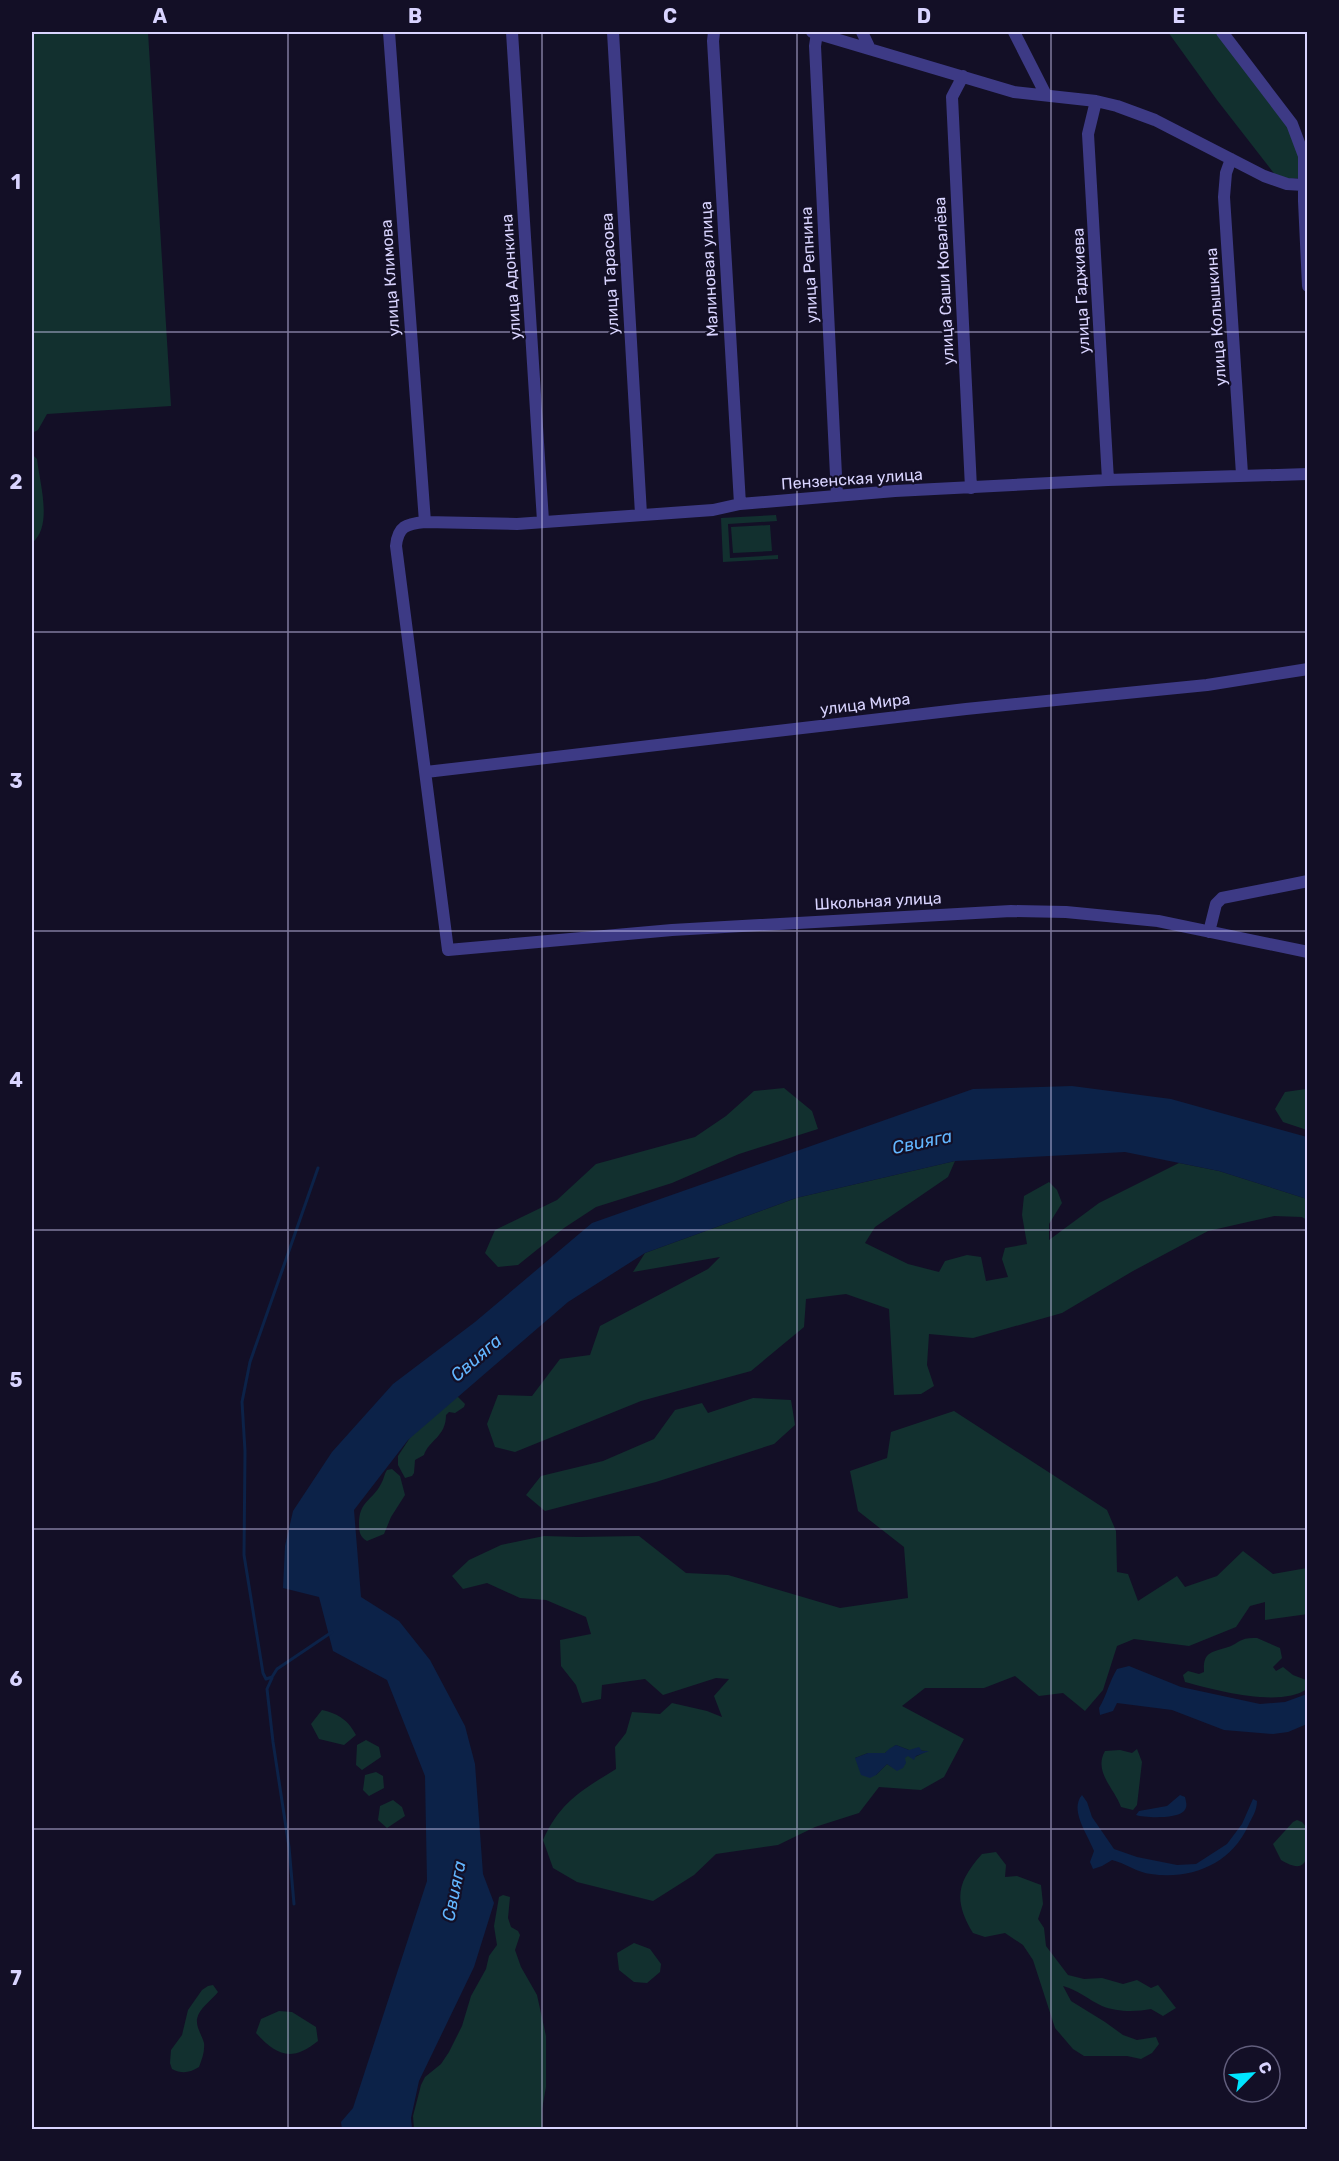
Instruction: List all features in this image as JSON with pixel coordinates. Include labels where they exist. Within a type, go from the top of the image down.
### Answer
[{"type":"street","name":"улица Климова","points":[[388,32],[425,522]]},
{"type":"street","name":"улица Адонкина","points":[[512,32],[543,521]]},
{"type":"street","name":"улица Тарасова","points":[[613,32],[641,514]]},
{"type":"street","name":"Малиновая улица","points":[[714,32],[713,52],[740,504]]},
{"type":"street","points":[[814,32],[1014,92],[1096,101],[1136,112],[1264,176],[1287,184],[1304,185]]},
{"type":"street","name":"улица Репнина","points":[[814,32],[837,496]]},
{"type":"street","points":[[862,32],[870,49]]},
{"type":"street","points":[[1014,32],[1046,95]]},
{"type":"street","points":[[1222,32],[1292,124],[1298,136],[1304,156],[1308,286]]},
{"type":"street","name":"улица Саши Ковалёва","points":[[963,76],[952,97],[970,488]]},
{"type":"street","name":"улица Гаджиева","points":[[1096,101],[1088,134],[1108,480]]},
{"type":"street","name":"улица Колышкина","points":[[1232,159],[1226,173],[1224,197],[1242,474]]},
{"type":"street","name":"Пензенская улица","points":[[426,772],[396,546],[397,535],[401,528],[412,523],[517,524],[713,510],[740,504],[837,496],[1108,480],[1242,474],[1308,474]]},
{"type":"street","name":"улица Мира","points":[[426,772],[966,709],[1207,685],[1308,669]]},
{"type":"street","name":"Школьная улица","points":[[426,772],[448,950],[672,930],[1011,911],[1066,912],[1158,921],[1308,952]]},
{"type":"street","points":[[1209,932],[1216,904],[1222,898],[1308,881]]},
{"type":"green space","points":[[32,32],[148,32],[171,406],[47,414],[38,430],[32,433]]},
{"type":"green space","points":[[1168,32],[1218,32],[1307,154],[1304,178],[1289,179],[1276,176]]},
{"type":"green space","points":[[32,454],[37,459],[44,516],[38,536],[32,543]]},
{"type":"green space","points":[[776,515],[777,521],[728,524],[730,558],[778,555],[778,559],[723,562],[721,518]]},
{"type":"green space","points":[[770,525],[772,551],[733,553],[731,527]]},
{"type":"green space","points":[[784,1088],[812,1111],[818,1129],[739,1154],[672,1183],[596,1207],[564,1228],[518,1265],[498,1267],[485,1253],[495,1230],[557,1200],[596,1164],[695,1137],[726,1116],[754,1091]]},
{"type":"green space","points":[[1308,1090],[1307,1130],[1283,1122],[1275,1109],[1285,1092]]},
{"type":"green space","points":[[955,1161],[948,1177],[875,1227],[865,1243],[908,1264],[939,1272],[945,1261],[967,1255],[981,1257],[986,1281],[1008,1277],[1002,1259],[1005,1248],[1027,1244],[1022,1215],[1024,1196],[1049,1182],[1057,1190],[1062,1203],[1049,1224],[1049,1240],[1099,1203],[1179,1163],[1219,1171],[1307,1199],[1307,1220],[1302,1217],[1274,1216],[1208,1231],[1133,1271],[1062,1313],[973,1338],[929,1334],[927,1365],[934,1386],[921,1394],[894,1395],[889,1309],[846,1294],[806,1299],[804,1327],[751,1371],[641,1401],[515,1452],[495,1447],[487,1424],[498,1395],[532,1396],[560,1359],[590,1355],[600,1326],[708,1269],[720,1257],[633,1272],[645,1253],[796,1198]]},
{"type":"green space","points":[[457,1396],[465,1404],[464,1407],[455,1413],[449,1412],[446,1415],[440,1433],[424,1455],[415,1460],[414,1473],[405,1478],[398,1465],[398,1456],[419,1424]]},
{"type":"green space","points":[[753,1398],[791,1400],[795,1425],[774,1444],[656,1482],[545,1511],[526,1495],[541,1476],[603,1461],[654,1439],[675,1410],[702,1403],[708,1413]]},
{"type":"green space","points":[[954,1411],[1107,1510],[1116,1531],[1117,1572],[1128,1574],[1138,1601],[1177,1576],[1185,1587],[1217,1576],[1243,1551],[1273,1574],[1307,1568],[1308,1614],[1265,1620],[1265,1602],[1250,1606],[1236,1627],[1189,1646],[1134,1639],[1117,1646],[1103,1690],[1085,1711],[1063,1693],[1039,1696],[1015,1676],[984,1688],[925,1688],[902,1706],[964,1739],[944,1777],[921,1790],[879,1787],[859,1813],[815,1827],[778,1845],[716,1854],[694,1875],[653,1901],[577,1882],[553,1868],[543,1840],[557,1816],[573,1798],[616,1769],[615,1747],[626,1733],[632,1712],[660,1714],[672,1703],[722,1717],[714,1696],[729,1679],[716,1678],[663,1695],[645,1679],[602,1685],[601,1699],[582,1703],[576,1685],[561,1666],[560,1640],[591,1634],[586,1617],[546,1600],[520,1598],[487,1583],[463,1589],[452,1576],[469,1560],[501,1545],[544,1536],[639,1536],[686,1573],[728,1575],[840,1608],[908,1598],[904,1547],[858,1511],[850,1471],[887,1458],[891,1432]],"holes":[[[896,1745],[909,1750],[927,1751],[913,1758],[908,1755],[892,1767],[887,1764],[876,1775],[855,1758],[868,1753],[885,1753]]]},
{"type":"green space","points":[[392,1469],[400,1476],[405,1495],[391,1517],[384,1534],[367,1541],[360,1532],[361,1510],[377,1490],[387,1470]]},
{"type":"green space","points":[[1257,1638],[1280,1648],[1282,1658],[1273,1667],[1276,1671],[1283,1667],[1293,1675],[1306,1680],[1307,1689],[1281,1697],[1264,1697],[1230,1693],[1185,1682],[1183,1675],[1188,1671],[1199,1674],[1204,1672],[1205,1660],[1209,1654],[1244,1639]]},
{"type":"green space","points":[[322,1710],[342,1718],[356,1735],[344,1745],[319,1739],[311,1724]]},
{"type":"green space","points":[[366,1740],[379,1747],[381,1757],[362,1770],[356,1765],[357,1745]]},
{"type":"green space","points":[[1137,1749],[1142,1762],[1137,1805],[1133,1810],[1121,1807],[1103,1773],[1102,1759],[1105,1751],[1120,1750],[1132,1753]]},
{"type":"green space","points":[[376,1772],[383,1776],[384,1788],[369,1796],[363,1790],[365,1775]]},
{"type":"green space","points":[[393,1800],[402,1807],[405,1816],[387,1828],[378,1820],[380,1806]]},
{"type":"green space","points":[[1297,1820],[1307,1828],[1308,1845],[1306,1859],[1298,1866],[1281,1860],[1273,1844]]},
{"type":"green space","points":[[996,1852],[1006,1865],[1005,1877],[1017,1876],[1041,1885],[1043,1904],[1038,1919],[1044,1928],[1046,1946],[1068,1975],[1084,1979],[1102,1978],[1123,1984],[1137,1980],[1151,1988],[1158,1985],[1176,2008],[1163,2016],[1151,2009],[1133,2011],[1113,2009],[1102,2006],[1063,1986],[1071,2001],[1123,2035],[1137,2040],[1156,2037],[1159,2044],[1152,2053],[1141,2059],[1127,2056],[1084,2056],[1073,2049],[1055,2028],[1033,1960],[1023,1945],[1005,1933],[985,1937],[973,1933],[962,1911],[960,1901],[963,1883],[982,1854]]},
{"type":"green space","points":[[503,1895],[510,1897],[508,1918],[511,1927],[520,1935],[515,1950],[521,1967],[537,1995],[546,2036],[546,2087],[542,2109],[542,2129],[414,2129],[413,2116],[421,2085],[425,2077],[441,2064],[449,2052],[462,2026],[471,1996],[486,1969],[489,1956],[497,1945],[494,1926],[499,1897]]},
{"type":"green space","points":[[634,1943],[650,1949],[661,1964],[660,1972],[647,1983],[634,1982],[619,1970],[617,1953]]},
{"type":"green space","points":[[213,1985],[218,1992],[203,2008],[197,2019],[204,2046],[199,2067],[186,2072],[172,2069],[171,2050],[182,2035],[188,2010],[202,1990]]},
{"type":"green space","points":[[279,2011],[292,2012],[316,2027],[318,2041],[309,2048],[292,2054],[285,2054],[271,2047],[256,2033],[261,2019]]},
{"type":"water","name":"Свияга","points":[[1072,1086],[1171,1099],[1307,1137],[1307,1199],[1219,1171],[1125,1152],[955,1161],[796,1198],[645,1253],[568,1302],[408,1440],[354,1510],[361,1597],[399,1621],[430,1660],[465,1726],[475,1764],[483,1874],[494,1903],[474,1967],[419,2081],[411,2118],[412,2129],[342,2129],[341,2122],[353,2108],[427,1881],[425,1776],[387,1680],[333,1651],[319,1597],[283,1588],[285,1546],[293,1511],[332,1452],[393,1384],[475,1322],[592,1223],[973,1089]]},
{"type":"water","points":[[1129,1666],[1181,1687],[1260,1704],[1285,1702],[1307,1694],[1307,1724],[1288,1732],[1273,1734],[1224,1730],[1172,1710],[1117,1703],[1113,1711],[1100,1715],[1099,1708],[1117,1669]]},
{"type":"water","points":[[896,1745],[909,1750],[919,1747],[922,1751],[929,1751],[916,1756],[914,1760],[908,1756],[905,1758],[906,1763],[903,1768],[897,1771],[887,1764],[870,1778],[861,1775],[855,1758],[868,1753],[885,1753]]},
{"type":"water","points":[[1082,1795],[1092,1817],[1114,1849],[1137,1857],[1177,1865],[1196,1864],[1227,1844],[1242,1824],[1253,1799],[1257,1801],[1254,1814],[1241,1839],[1220,1859],[1195,1871],[1166,1875],[1146,1873],[1112,1860],[1093,1869],[1090,1862],[1094,1851],[1079,1815],[1079,1801]]},
{"type":"water","points":[[1180,1795],[1185,1797],[1186,1804],[1180,1814],[1161,1817],[1136,1815],[1139,1811],[1167,1806]]},
{"type":"waterway","points":[[318,1168],[250,1362],[242,1402],[245,1451],[244,1555],[263,1673],[266,1679],[272,1677],[277,1669],[332,1632]]},
{"type":"waterway","points":[[272,1678],[267,1689],[289,1847],[294,1904]]}]
